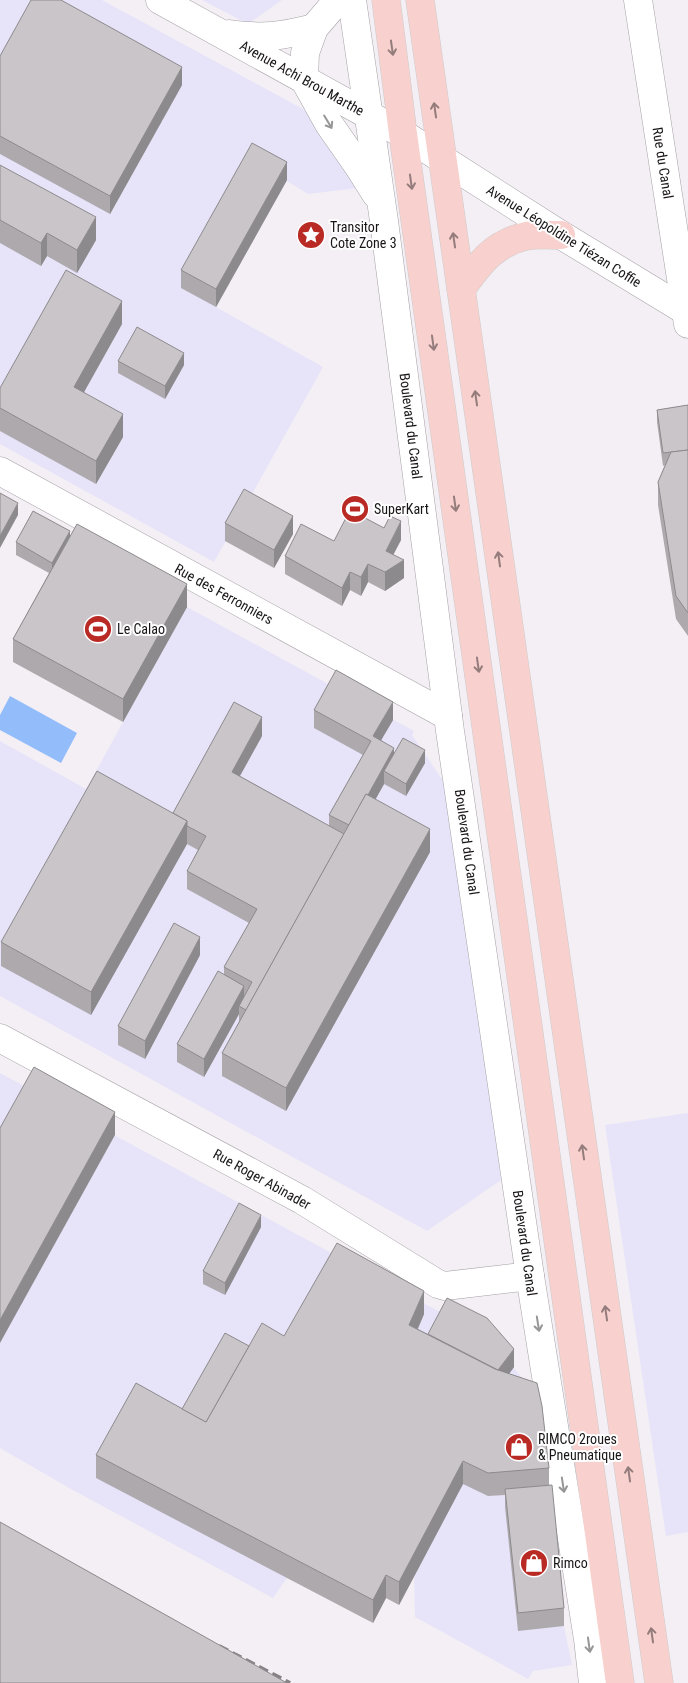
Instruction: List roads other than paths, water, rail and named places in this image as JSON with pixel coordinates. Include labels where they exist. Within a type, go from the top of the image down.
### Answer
[{"type":"main road","points":[[386,0],[403,134],[620,1683]]},
{"type":"main road","points":[[420,0],[659,1683]]},
{"type":"main road","points":[[461,289],[482,259],[504,243],[527,236],[561,236]]},
{"type":"street","name":"Avenue Achi Brou Marthe","points":[[160,0],[368,114],[442,158]]},
{"type":"street","points":[[338,0],[314,28],[305,53],[304,79],[329,124],[382,204]]},
{"type":"street","name":"Boulevard du Canal","points":[[352,0],[382,204],[448,716],[530,1276],[588,1639],[593,1683]]},
{"type":"street","name":"Rue du Canal","points":[[638,0],[687,316]]},
{"type":"street","points":[[220,33],[250,37],[283,36],[314,28]]},
{"type":"street","name":"Avenue Léopoldine Tiézan Coffie","points":[[442,158],[687,316]]},
{"type":"street","name":"Rue des Ferronniers","points":[[0,470],[448,716]]},
{"type":"street","name":"Rue Roger Abinader","points":[[0,1038],[302,1200],[438,1284],[445,1286],[530,1276]]},
{"type":"water","points":[[10,696],[77,733],[61,763],[0,730],[0,715]]},
{"type":"railway","points":[[219,1646],[290,1683]]},
{"type":"place","name":"Transitor Cote Zone 3","points":[[311,235]]},
{"type":"place","name":"SuperKart","points":[[355,509]]},
{"type":"place","name":"Le Calao","points":[[98,629]]},
{"type":"place","name":"RIMCO 2roues & Pneumatique","points":[[519,1447]]},
{"type":"place","name":"Rimco","points":[[534,1563]]}]
